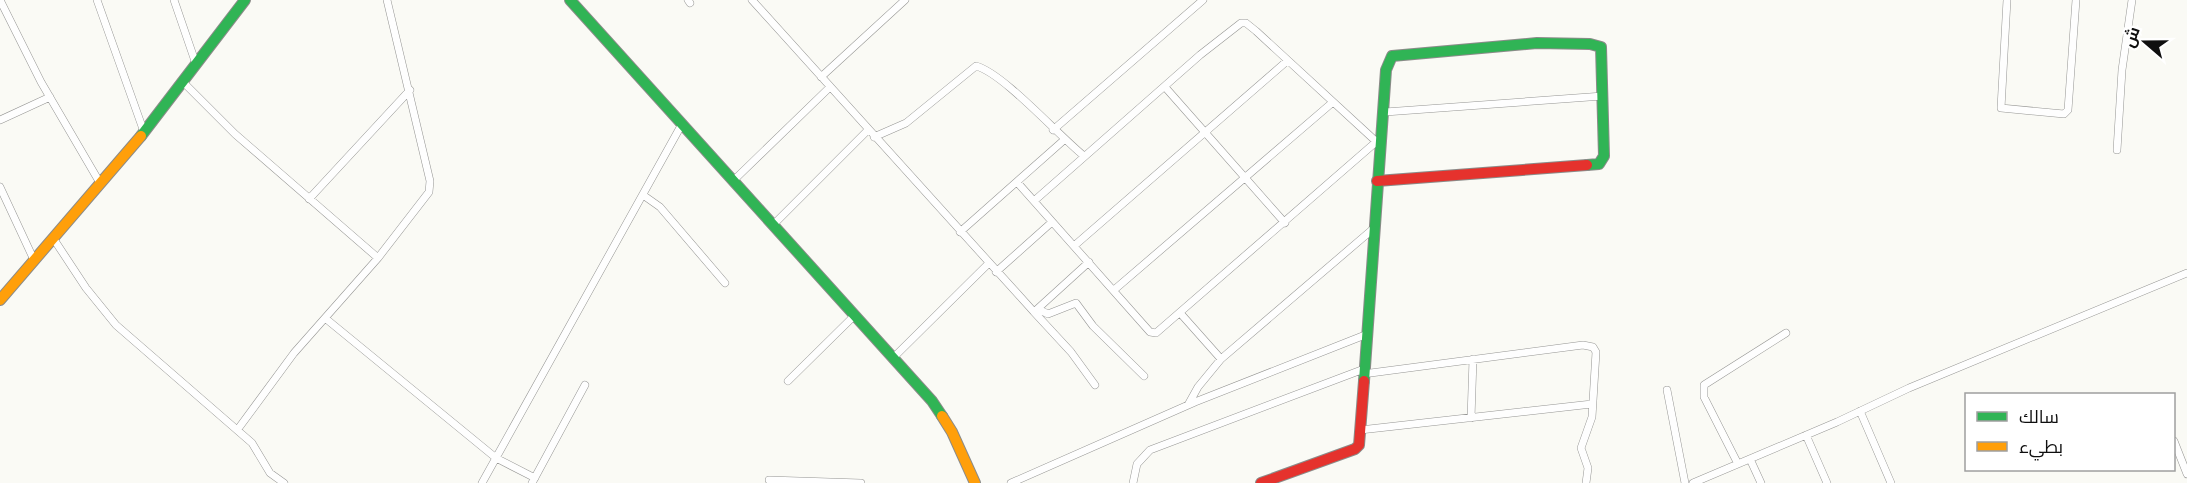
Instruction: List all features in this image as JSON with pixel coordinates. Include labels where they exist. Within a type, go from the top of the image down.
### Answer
[{"type":"street","points":[[0,0],[50,97],[100,183]]},
{"type":"street","points":[[98,0],[144,132]]},
{"type":"street","points":[[174,0],[196,64]]},
{"type":"street","points":[[238,429],[294,353],[378,258],[429,192],[430,181],[387,0]]},
{"type":"street","points":[[570,0],[932,401],[952,432],[975,483]]},
{"type":"street","points":[[752,0],[988,264],[1036,311],[1071,352],[1095,385]]},
{"type":"street","points":[[821,77],[906,0]]},
{"type":"street","points":[[1053,130],[1203,0]]},
{"type":"street","points":[[2007,0],[2001,108],[2064,114],[2068,110],[2076,0]]},
{"type":"street","points":[[2117,150],[2122,70],[2132,0]]},
{"type":"street","points":[[0,300],[144,132],[242,2]]},
{"type":"street","points":[[1034,201],[1200,55],[1241,23],[1246,23],[1256,31],[1378,144]]},
{"type":"street","points":[[1261,483],[1355,449],[1359,445],[1378,144],[1384,112],[1387,63],[1392,56],[1547,43],[1598,43],[1603,58],[1604,156],[1599,164],[1377,181]]},
{"type":"street","points":[[1074,246],[1287,61]]},
{"type":"street","points":[[874,137],[906,123],[976,66],[1017,93],[1053,130],[1084,156]]},
{"type":"street","points":[[182,81],[235,134],[378,258]]},
{"type":"street","points":[[733,181],[830,87]]},
{"type":"street","points":[[1165,87],[1285,223]]},
{"type":"street","points":[[309,199],[410,90]]},
{"type":"street","points":[[1384,112],[1603,96]]},
{"type":"street","points":[[0,120],[50,97]]},
{"type":"street","points":[[1114,290],[1333,102]]},
{"type":"street","points":[[482,483],[682,123]]},
{"type":"street","points":[[773,225],[868,130]]},
{"type":"street","points":[[960,232],[1064,140]]},
{"type":"street","points":[[1017,182],[1153,333],[1160,331],[1181,314],[1378,144]]},
{"type":"street","points":[[0,187],[34,260]]},
{"type":"street","points":[[643,195],[660,207],[725,283]]},
{"type":"street","points":[[996,272],[1052,222]]},
{"type":"street","points":[[1188,405],[1198,387],[1221,359],[1374,229]]},
{"type":"street","points":[[54,237],[87,288],[116,325],[238,429],[252,443],[270,473],[284,483]]},
{"type":"street","points":[[1036,311],[1089,262]]},
{"type":"street","points":[[893,358],[988,264]]},
{"type":"street","points":[[1696,483],[1909,388],[2187,273]]},
{"type":"street","points":[[1036,311],[1048,314],[1076,303],[1093,326],[1144,376]]},
{"type":"street","points":[[1181,314],[1221,359]]},
{"type":"street","points":[[788,381],[855,315]]},
{"type":"street","points":[[325,318],[496,458],[533,480],[585,385]]},
{"type":"street","points":[[1738,464],[1704,398],[1704,385],[1786,333]]},
{"type":"street","points":[[1011,483],[1188,405],[1365,335]]},
{"type":"street","points":[[1133,483],[1137,464],[1150,450],[1364,371],[1583,345],[1593,347],[1596,352],[1592,417],[1581,448],[1588,468],[1586,483]]},
{"type":"street","points":[[1471,418],[1473,359]]},
{"type":"street","points":[[1667,390],[1685,483]]},
{"type":"street","points":[[1360,430],[1592,404]]},
{"type":"street","points":[[1860,411],[1892,483]]},
{"type":"street","points":[[1806,435],[1827,483]]},
{"type":"street","points":[[2175,444],[2187,474]]},
{"type":"street","points":[[1750,459],[1761,483]]},
{"type":"street","points":[[769,480],[861,483]]},
{"type":"traffic: fast","points":[[141,136],[245,0]]},
{"type":"traffic: fast","points":[[570,0],[932,401],[942,416]]},
{"type":"traffic: fast","points":[[1364,381],[1386,70],[1392,56],[1537,43],[1590,44],[1601,47],[1604,156],[1599,164],[1587,165]]},
{"type":"traffic: slow","points":[[0,300],[141,136]]},
{"type":"traffic: slow","points":[[942,416],[952,432],[975,483]]},
{"type":"traffic: jam","points":[[1377,181],[1587,165]]},
{"type":"traffic: jam","points":[[1261,483],[1355,449],[1359,445],[1364,381]]}]
